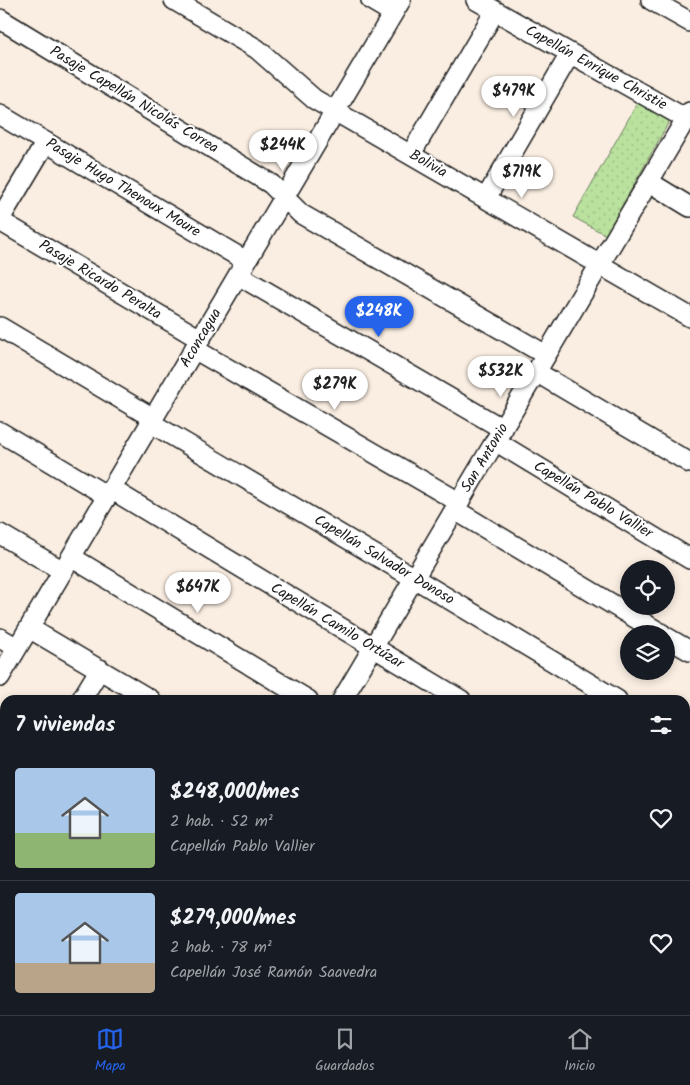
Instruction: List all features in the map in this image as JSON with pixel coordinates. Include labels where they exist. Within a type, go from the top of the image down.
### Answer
[{"type":"street","name":"Bolivia","points":[[174,0],[257,49],[314,99],[336,110],[690,317]]},
{"type":"street","points":[[372,0],[397,7]]},
{"type":"street","name":"Capellán Enrique Christie","points":[[476,0],[570,54],[689,117]]},
{"type":"street","points":[[651,0],[690,22]]},
{"type":"street","name":"Aconcagua","points":[[0,677],[397,7]]},
{"type":"street","points":[[411,154],[495,11]]},
{"type":"street","name":"Pasaje Capellán Nicolás Correa","points":[[0,18],[271,184],[301,214],[546,355]]},
{"type":"street","points":[[486,198],[570,54]]},
{"type":"street","name":"Pasaje Hugo Thenoux Moure","points":[[0,115],[46,142],[242,268]]},
{"type":"street","name":"San Antonio","points":[[345,695],[689,117]]},
{"type":"street","points":[[0,220],[46,142]]},
{"type":"street","points":[[649,182],[690,207]]},
{"type":"street","name":"Pasaje Ricardo Peralta","points":[[0,220],[648,625]]},
{"type":"street","name":"Capellán Pablo Vallier","points":[[242,268],[690,558]]},
{"type":"street","name":"Capellán Salvador Donoso","points":[[0,327],[609,695]]},
{"type":"street","points":[[536,372],[690,463]]},
{"type":"street","name":"Capellán Camilo Ortúzar","points":[[0,432],[109,492],[452,695]]},
{"type":"street","points":[[0,534],[67,564],[299,695]]},
{"type":"street","points":[[29,628],[143,695]]},
{"type":"street","points":[[0,638],[17,648]]},
{"type":"street","points":[[675,642],[690,651]]},
{"type":"street","points":[[84,695],[100,669]]},
{"type":"green space","points":[[638,102],[670,120],[606,235],[573,217]]}]
